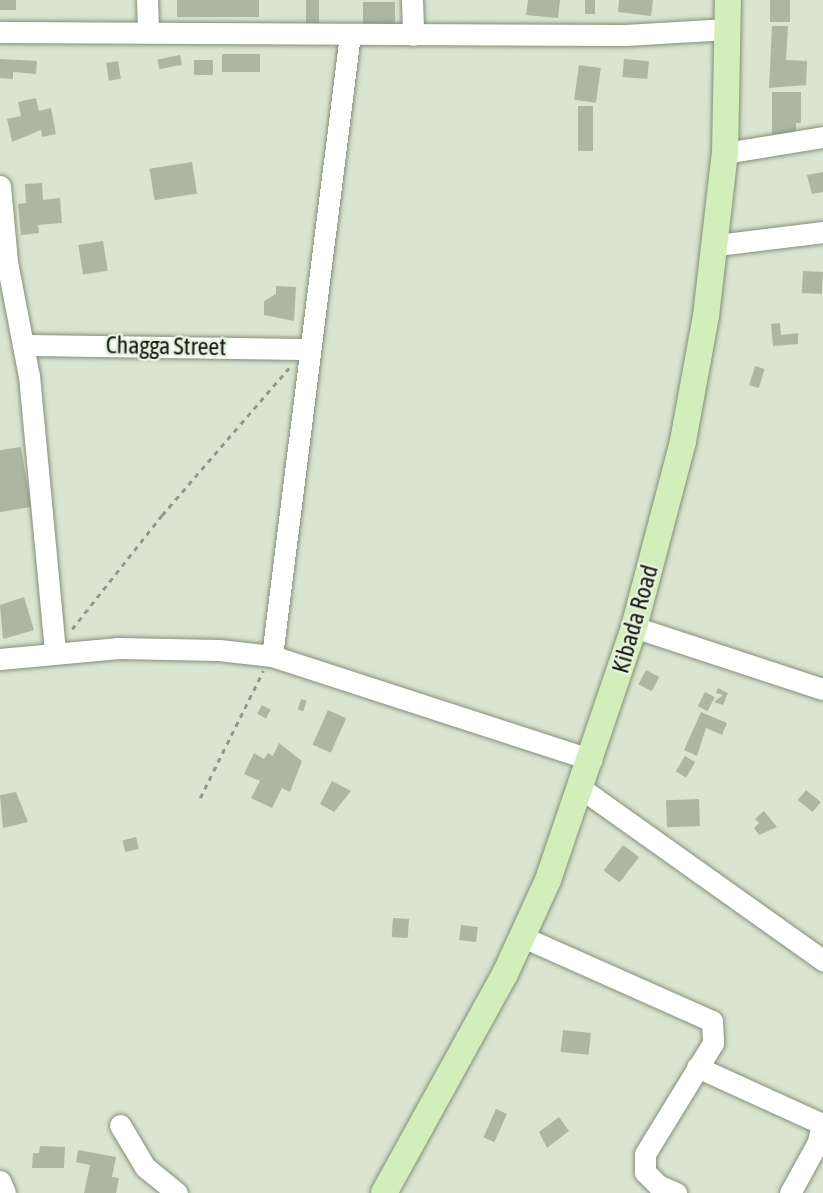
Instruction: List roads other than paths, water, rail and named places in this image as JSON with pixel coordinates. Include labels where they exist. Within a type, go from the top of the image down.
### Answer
[{"type":"main road","name":"Kibada Road","points":[[384,1193],[442,1094],[523,937],[582,789],[634,627],[683,441],[717,245],[725,153],[728,0]]},
{"type":"street","points":[[147,0],[148,31]]},
{"type":"street","points":[[412,0],[413,35]]},
{"type":"street","points":[[0,32],[625,35],[728,29]]},
{"type":"street","points":[[272,656],[350,34]]},
{"type":"street","points":[[725,153],[821,135]]},
{"type":"street","points":[[0,186],[4,263],[23,345],[55,653]]},
{"type":"street","points":[[717,245],[823,232]]},
{"type":"street","name":"Chagga Street","points":[[23,345],[309,349]]},
{"type":"street","points":[[634,627],[823,689]]},
{"type":"street","points":[[0,659],[55,653],[173,648],[272,656],[592,760]]},
{"type":"street","points":[[582,789],[823,960]]},
{"type":"street","points":[[523,937],[712,1021],[713,1042],[645,1154],[645,1172],[658,1185],[676,1193]]},
{"type":"street","points":[[697,1067],[822,1124],[818,1142],[790,1193]]},
{"type":"street","points":[[120,1125],[145,1167],[177,1193]]},
{"type":"street","points":[[0,1181],[5,1193]]}]
